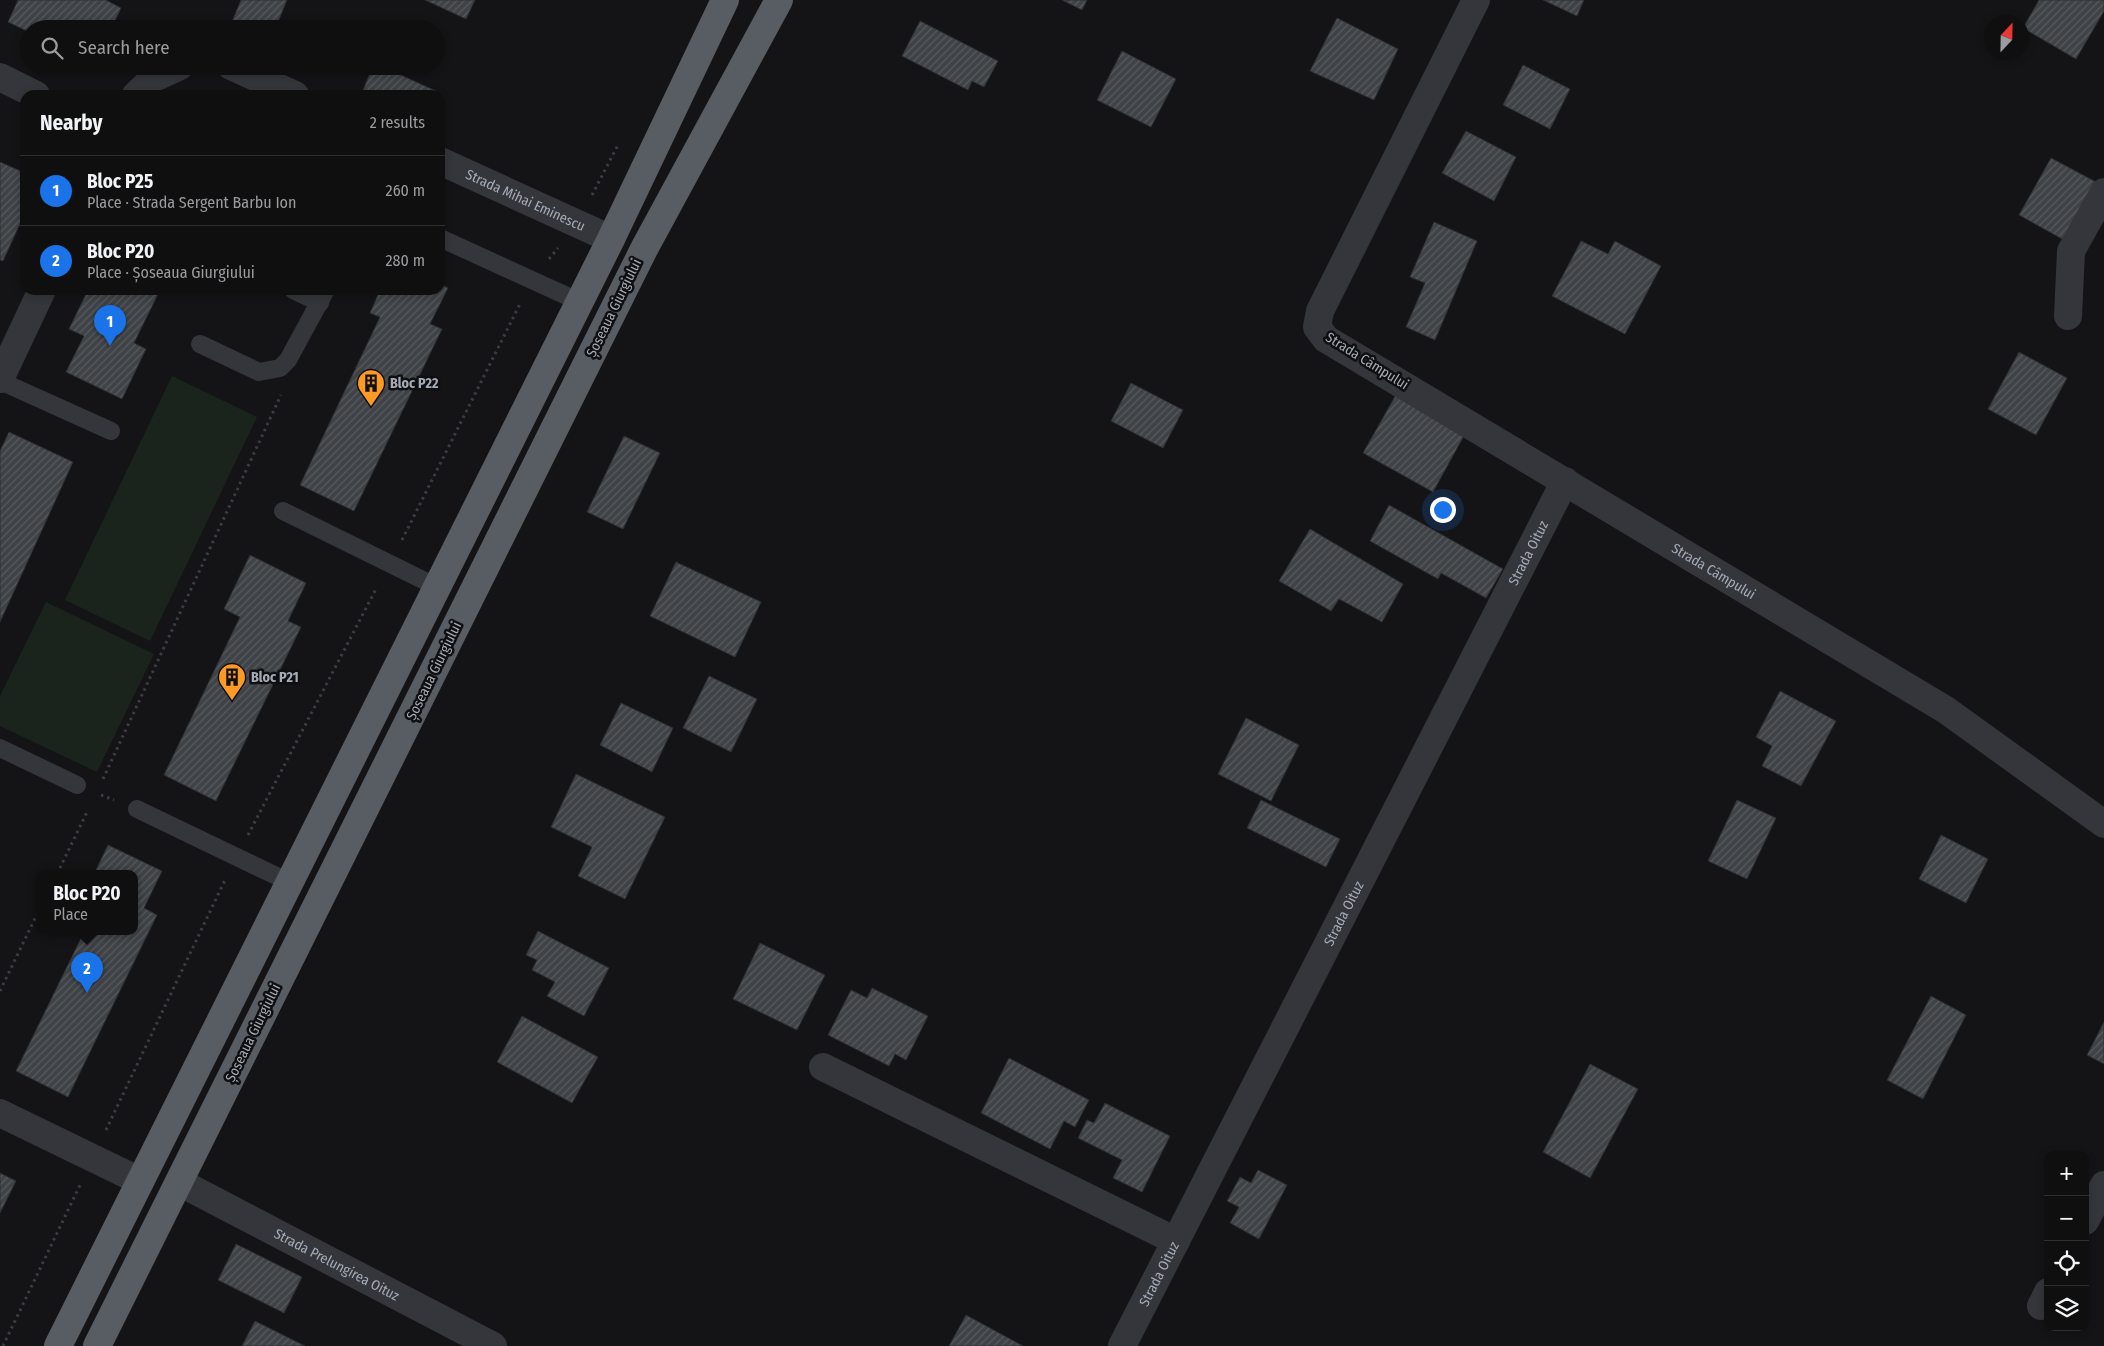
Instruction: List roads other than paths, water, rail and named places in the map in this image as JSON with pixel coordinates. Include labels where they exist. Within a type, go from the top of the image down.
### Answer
[{"type":"highway","points":[[58,1346],[580,302],[725,0]]},
{"type":"highway","name":"Șoseaua Giurgiului","points":[[97,1346],[644,249],[779,0]]},
{"type":"street","name":"Strada Câmpului","points":[[1476,0],[1320,311],[1317,327],[1326,339],[1946,710],[2032,770],[2104,824]]},
{"type":"street","points":[[141,90],[154,78],[160,75]]},
{"type":"street","points":[[251,75],[284,90]]},
{"type":"street","points":[[0,77],[26,90]]},
{"type":"street","name":"Strada Mihai Eminescu","points":[[445,163],[611,238]]},
{"type":"street","points":[[2068,316],[2071,251],[2104,192]]},
{"type":"street","points":[[0,380],[40,295]]},
{"type":"street","name":"Strada Oituz","points":[[1122,1346],[1565,482]]},
{"type":"street","points":[[823,1067],[1176,1241]]},
{"type":"street","points":[[0,1113],[140,1180]]},
{"type":"street","name":"Strada Prelungirea Oituz","points":[[179,1182],[493,1346]]},
{"type":"street","points":[[2089,1213],[2104,1185]]},
{"type":"lane","points":[[445,240],[580,302]]},
{"type":"lane","points":[[200,344],[259,372],[280,368],[288,360],[323,296]]},
{"type":"lane","points":[[0,380],[111,431]]},
{"type":"lane","points":[[283,511],[437,586]]},
{"type":"lane","points":[[0,748],[77,785]]},
{"type":"lane","points":[[137,809],[289,882]]},
{"type":"place","name":"Bloc P25","points":[[110,346]]},
{"type":"place","name":"Bloc P22","points":[[371,407]]},
{"type":"place","name":"Bloc P21","points":[[232,701]]},
{"type":"place","name":"Bloc P20","points":[[87,993]]}]
